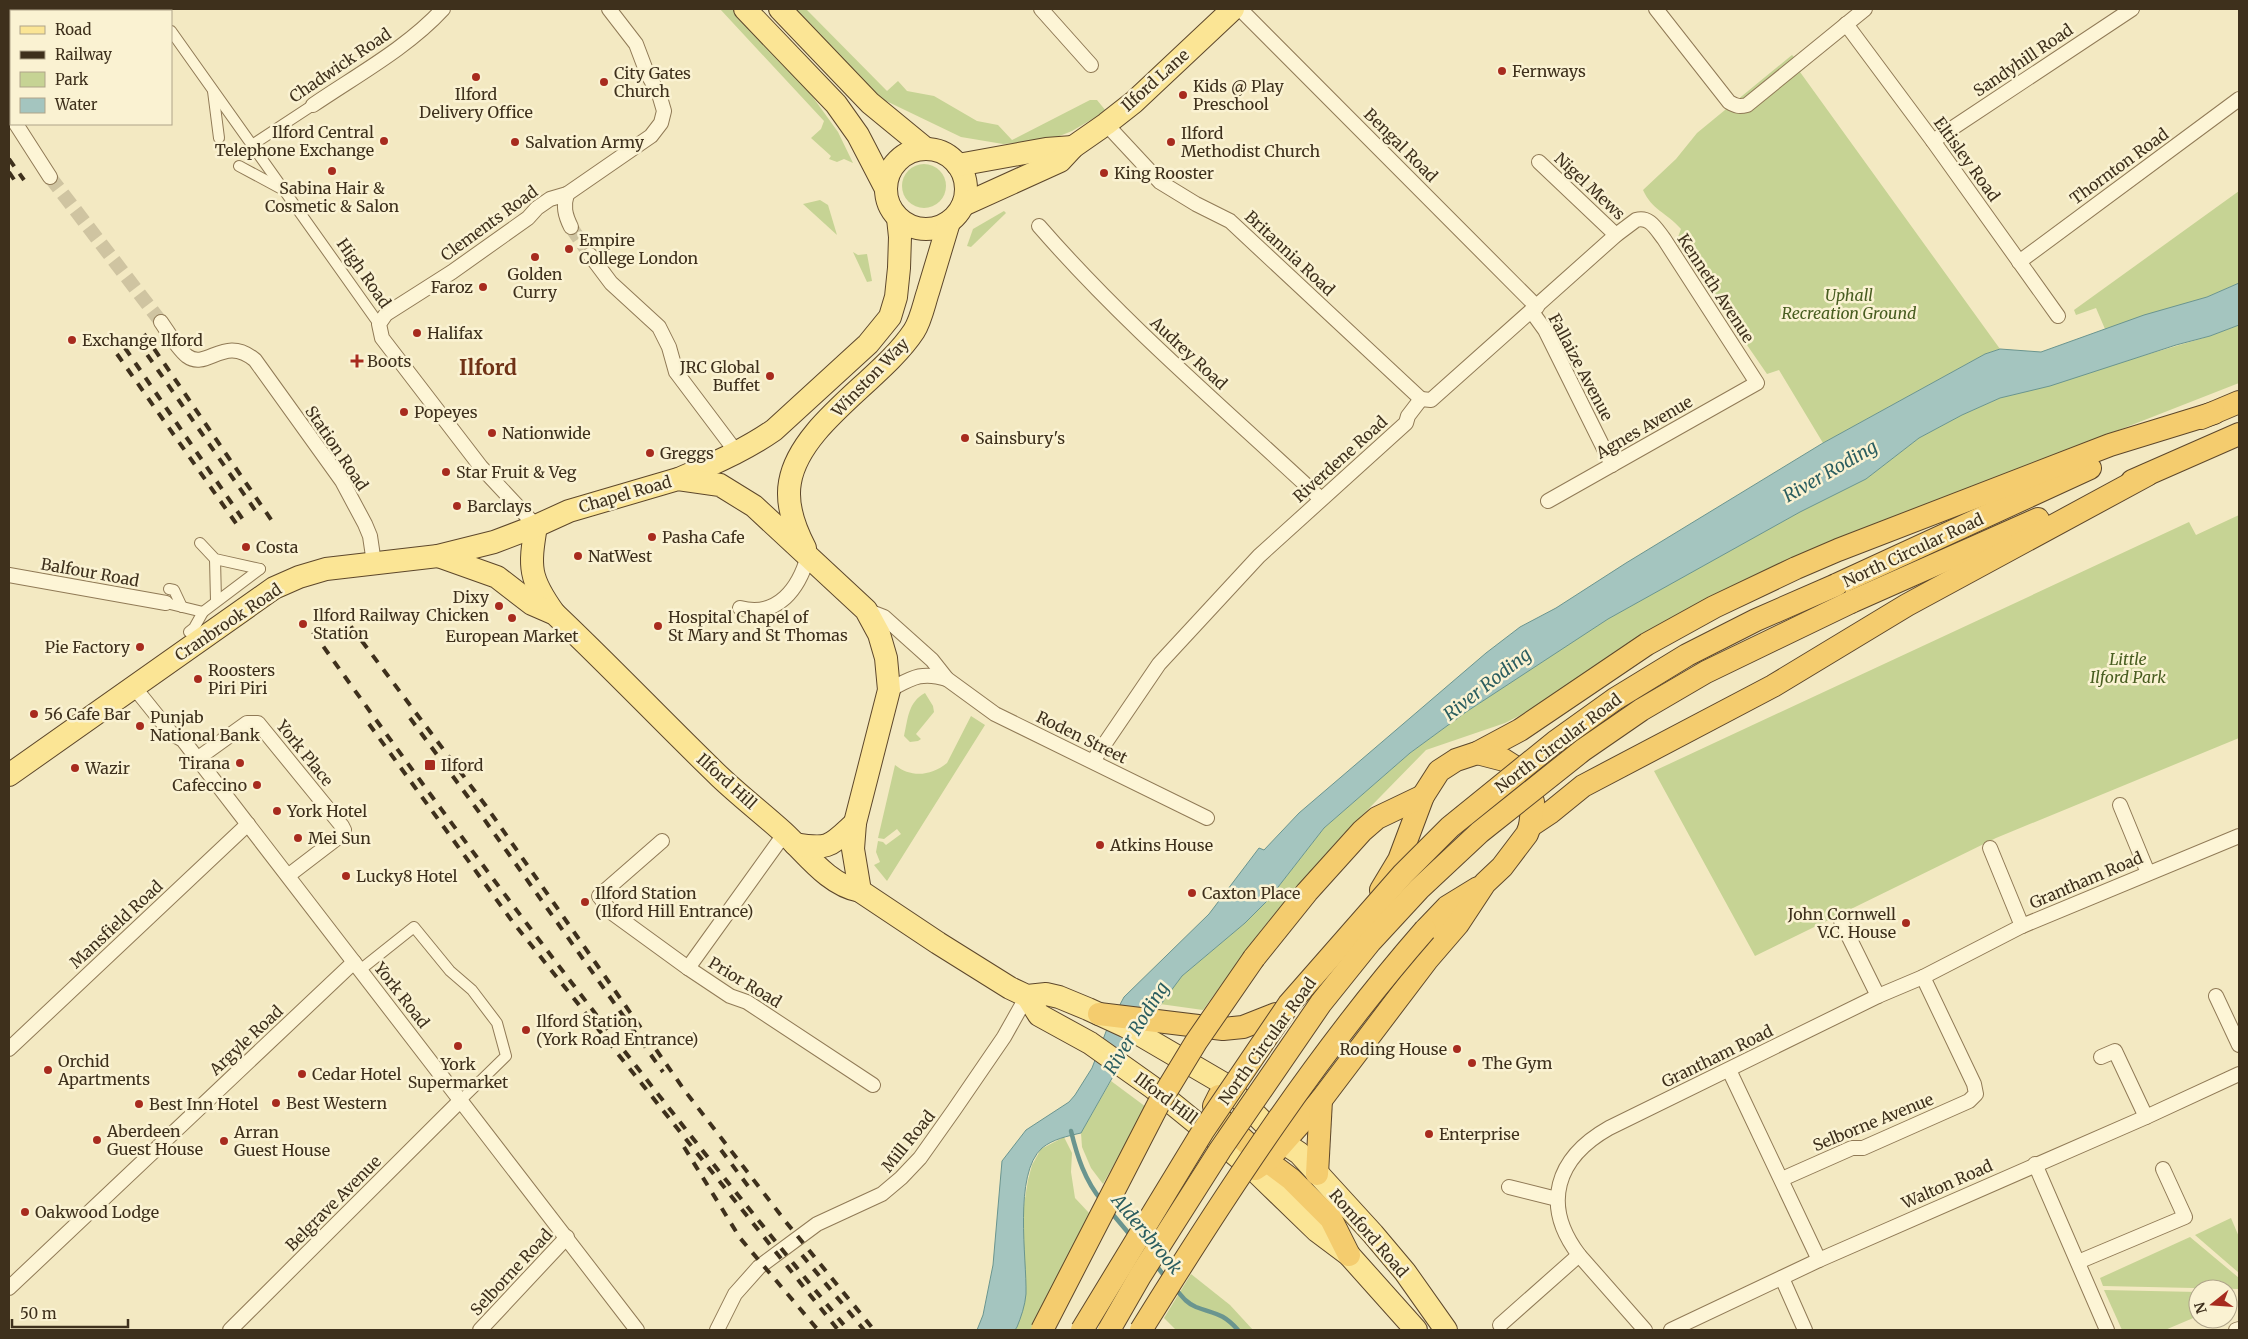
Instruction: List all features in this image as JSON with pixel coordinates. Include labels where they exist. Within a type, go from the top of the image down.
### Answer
[{"type":"highway","name":"North Circular Road","points":[[1082,1330],[1203,1131],[1290,1004],[1403,874],[1450,827],[1555,742],[1615,700],[1687,655],[1756,620],[2239,402]]},
{"type":"highway","points":[[1349,1254],[1331,1219],[1291,1179],[1261,1166],[1216,1115],[1214,1106],[1276,1014],[1309,972],[1386,884],[1399,860],[1423,796],[1439,771],[1456,760],[1477,753],[1520,730],[1647,644],[1714,607],[1796,568],[2110,445],[2214,413]]},
{"type":"highway","name":"North Circular Road","points":[[1109,1330],[1140,1276],[1220,1150],[1321,1003],[1370,942],[1419,889],[1480,832],[1583,750],[1641,710],[1706,672],[1851,602],[2007,532],[2147,475],[2239,434]]},
{"type":"highway","points":[[1530,826],[1583,786],[1774,686],[1907,605],[2147,475]]},
{"type":"highway","points":[[1141,1330],[1213,1214],[1269,1132],[1376,987],[1447,907],[1485,883],[1502,867],[1527,834],[1533,802],[1526,782],[1516,767],[1498,758],[1477,753]]},
{"type":"highway","points":[[1042,1330],[1159,1103],[1196,1042],[1254,958],[1344,850],[1377,818],[1423,796]]},
{"type":"highway","points":[[1261,1166],[1321,1100],[1427,960],[1458,924],[1485,883]]},
{"type":"highway","points":[[1099,1014],[1213,1028],[1243,1027],[1276,1014]]},
{"type":"highway","points":[[1317,1174],[1321,1100]]},
{"type":"main road","points":[[745,9],[836,104],[858,135],[886,189],[889,201],[898,218],[913,227],[928,229],[956,214],[966,186],[964,176],[958,165],[938,151],[926,150],[911,152],[900,160],[888,177],[886,189]]},
{"type":"main road","points":[[780,9],[870,103],[926,150]]},
{"type":"main road","name":"Ilford Lane","points":[[956,214],[1060,161],[1074,147],[1134,102],[1233,9]]},
{"type":"main road","points":[[958,165],[1046,149],[1074,147]]},
{"type":"main road","name":"Winston Way","points":[[808,556],[795,525],[790,504],[790,482],[802,450],[821,426],[903,347],[916,328],[956,214]]},
{"type":"main road","name":"Winston Way","points":[[678,479],[737,453],[774,430],[868,344],[890,317],[896,297],[900,237],[898,218]]},
{"type":"main road","name":"Chapel Road","points":[[536,526],[569,511],[678,479],[720,485],[754,506],[808,556],[866,610],[879,634],[886,658],[889,690],[855,823]]},
{"type":"main road","points":[[536,526],[531,560],[532,576],[539,592],[555,614]]},
{"type":"main road","name":"Cranbrook Road","points":[[9,776],[274,588],[326,569],[438,556],[494,542],[536,526]]},
{"type":"main road","name":"Ilford Hill","points":[[438,556],[497,577],[532,604],[555,614],[722,779],[790,838],[808,858],[840,884],[860,891],[1000,982],[1027,996],[1039,1015],[1090,1043],[1261,1166]]},
{"type":"main road","points":[[790,838],[817,848],[826,846],[836,842],[855,823]]},
{"type":"main road","points":[[855,823],[853,849],[860,891]]},
{"type":"main road","name":"Ilford Hill","points":[[1027,996],[1046,994],[1059,997],[1099,1014],[1172,1054],[1226,1086],[1284,1142]]},
{"type":"main road","name":"Romford Road","points":[[1284,1142],[1299,1154],[1343,1201],[1398,1265],[1446,1330]]},
{"type":"main road","name":"Romford Road","points":[[1349,1254],[1416,1330]]},
{"type":"street","name":"Chadwick Road","points":[[252,146],[410,39],[428,25],[443,9]]},
{"type":"street","name":"Clements Road","points":[[379,324],[386,314],[452,272],[528,218],[537,208],[550,199],[567,194],[651,136],[660,123],[664,111],[659,94],[647,73],[636,44],[609,9]]},
{"type":"street","points":[[1041,9],[1091,65]]},
{"type":"street","name":"Bengal Road","points":[[1240,9],[1534,309]]},
{"type":"street","points":[[1656,9],[1729,102],[1736,106],[1747,106],[1846,24],[1858,11]]},
{"type":"street","name":"Sandyhill Road","points":[[1933,141],[2132,9]]},
{"type":"street","name":"Eltisley Road","points":[[1846,24],[1933,141],[2058,316]]},
{"type":"street","name":"High Road","points":[[172,32],[379,324],[382,338],[481,467],[536,526]]},
{"type":"street","points":[[213,90],[219,138]]},
{"type":"street","name":"Thornton Road","points":[[2018,262],[2239,99]]},
{"type":"street","name":"Britannia Road","points":[[1106,124],[1160,182],[1196,204],[1230,221],[1421,399]]},
{"type":"street","points":[[17,125],[50,177]]},
{"type":"street","name":"Nigel Mews","points":[[1539,162],[1616,235]]},
{"type":"street","points":[[239,166],[284,189]]},
{"type":"street","points":[[567,194],[564,203],[565,212],[571,226]]},
{"type":"street","name":"Kenneth Avenue","points":[[1616,235],[1640,218],[1649,221],[1664,239],[1757,383]]},
{"type":"street","name":"Audrey Road","points":[[1039,226],[1076,269],[1120,312],[1322,499]]},
{"type":"street","points":[[1421,399],[1431,400],[1616,235]]},
{"type":"street","points":[[590,255],[611,283],[659,327],[669,347],[680,378],[737,453]]},
{"type":"street","name":"Fallaize Avenue","points":[[1534,309],[1612,465]]},
{"type":"street","name":"Station Road","points":[[161,322],[187,356],[196,360],[205,359],[229,350],[247,353],[255,360],[342,480],[370,536],[374,563]]},
{"type":"street","name":"Agnes Avenue","points":[[1548,501],[1757,383]]},
{"type":"street","name":"Riverdene Road","points":[[1093,762],[1160,664],[1259,556],[1406,423],[1408,416],[1421,399]]},
{"type":"street","points":[[189,632],[194,628],[203,612],[260,569],[215,559],[200,543]]},
{"type":"street","points":[[740,608],[753,611],[764,610],[783,599],[800,580],[808,556]]},
{"type":"street","points":[[215,559],[216,601]]},
{"type":"street","name":"Balfour Road","points":[[9,575],[166,603]]},
{"type":"street","points":[[169,589],[174,590],[182,607]]},
{"type":"street","points":[[166,603],[203,612]]},
{"type":"street","name":"Roden Street","points":[[866,610],[884,616],[932,660],[948,678],[995,714],[1207,818]]},
{"type":"street","points":[[889,690],[918,675],[948,678]]},
{"type":"street","name":"York Road","points":[[134,687],[171,733],[183,740],[289,875],[637,1330]]},
{"type":"street","name":"York Place","points":[[197,759],[247,723],[258,723],[342,826],[344,830],[340,836],[289,875]]},
{"type":"street","points":[[2120,805],[2148,873]]},
{"type":"street","name":"Mansfield Road","points":[[9,1049],[248,824]]},
{"type":"street","name":"Grantham Road","points":[[1645,1330],[1579,1255],[1564,1233],[1557,1199],[1563,1177],[1572,1158],[1586,1142],[1609,1128],[1878,996],[1923,977],[2022,926],[2239,836]]},
{"type":"street","name":"Prior Road","points":[[790,838],[688,968],[730,996],[747,1002],[873,1085]]},
{"type":"street","points":[[662,841],[599,896],[611,912],[688,968]]},
{"type":"street","points":[[1990,848],[2022,926]]},
{"type":"street","points":[[1841,921],[1878,996]]},
{"type":"street","points":[[357,966],[414,927],[450,971],[472,990],[497,1022],[506,1056],[461,1100]]},
{"type":"street","name":"Argyle Road","points":[[9,1288],[357,966]]},
{"type":"street","name":"Selborne Avenue","points":[[1782,1179],[1852,1148],[1863,1148],[1969,1101],[1976,1094],[1974,1084],[1923,977]]},
{"type":"street","name":"Mill Road","points":[[717,1330],[735,1294],[759,1268],[817,1224],[882,1194],[902,1178],[920,1158],[1004,1037],[1027,996]]},
{"type":"street","points":[[2216,996],[2239,1045]]},
{"type":"street","points":[[2101,1057],[2116,1051],[2146,1117]]},
{"type":"street","points":[[1729,1070],[1819,1260]]},
{"type":"street","name":"Walton Road","points":[[1671,1330],[1819,1260],[2146,1117],[2239,1074]]},
{"type":"street","name":"Belgrave Avenue","points":[[230,1330],[461,1100]]},
{"type":"street","points":[[2035,1164],[2107,1330]]},
{"type":"street","points":[[2078,1262],[2185,1217],[2163,1169]]},
{"type":"street","points":[[1509,1187],[1557,1199]]},
{"type":"street","name":"Selborne Road","points":[[480,1330],[567,1237]]},
{"type":"street","points":[[1500,1325],[1579,1255]]},
{"type":"street","points":[[1782,1278],[1805,1330]]},
{"type":"green space","points":[[720,9],[732,9],[807,89],[838,132],[853,163],[844,159],[837,162],[829,159],[831,156],[811,138],[821,129],[824,121]]},
{"type":"green space","points":[[792,9],[806,9],[887,91],[898,81],[907,91],[934,96],[977,121],[998,125],[1012,140],[1090,100],[1097,100],[1106,111],[1072,131],[1047,141],[1003,144],[961,137],[882,99]]},
{"type":"green space","name":"Uphall Recreation Ground","points":[[1792,55],[1805,68],[1800,72],[2000,349],[1985,354],[1823,443],[1779,370],[1767,374],[1678,245],[1681,229],[1655,207],[1643,190],[1676,159],[1697,133]]},
{"type":"green space","points":[[928,164],[940,170],[945,177],[945,195],[940,202],[933,207],[920,208],[912,205],[905,198],[902,182],[905,174],[912,167]]},
{"type":"green space","points":[[2239,191],[2239,283],[2207,297],[2105,329],[2096,308],[2076,315],[2074,310]]},
{"type":"green space","points":[[820,200],[828,205],[837,235],[803,204]]},
{"type":"green space","points":[[1004,211],[1006,213],[971,247],[967,246],[973,229]]},
{"type":"green space","points":[[853,252],[858,255],[867,254],[872,281],[867,282]]},
{"type":"green space","points":[[2239,325],[2239,383],[1958,493],[1505,723],[1426,750],[1339,839],[1262,929],[1203,1010],[1160,1004],[1182,976],[1245,923],[1268,900],[1324,828],[1410,753],[1466,712],[1609,618],[1800,512],[1866,479],[1919,438],[1962,415],[2000,398],[2210,336]]},
{"type":"green space","name":"Little Ilford Park","points":[[2239,515],[2239,738],[1996,838],[1755,956],[1654,771],[2189,522],[2196,535]]},
{"type":"green space","points":[[925,693],[933,706],[934,712],[916,734],[921,739],[910,742],[904,736],[910,712],[915,701]]},
{"type":"green space","points":[[971,716],[985,725],[887,881],[874,865],[880,862],[876,852],[878,841],[886,845],[901,834],[897,829],[884,839],[878,838],[895,765],[914,774],[928,773],[941,767],[947,763]]},
{"type":"green space","points":[[1111,1081],[1146,1107],[1103,1184],[1091,1168],[1082,1147],[1081,1133]]},
{"type":"green space","points":[[1064,1137],[1072,1153],[1071,1172],[1075,1198],[1090,1214],[1034,1330],[1015,1330],[1024,1250],[1023,1211],[1028,1180],[1032,1165],[1041,1149]]},
{"type":"green space","points":[[2231,1218],[2239,1237],[2239,1273],[2195,1235]]},
{"type":"green space","points":[[2190,1237],[2239,1278],[2239,1289],[2238,1279],[2188,1279],[2188,1288],[2103,1286],[2100,1278]]},
{"type":"green space","points":[[1191,1274],[1230,1305],[1253,1330],[1176,1330],[1164,1318]]},
{"type":"green space","points":[[2104,1290],[2188,1292],[2188,1320],[2165,1330],[2122,1330]]},
{"type":"water","name":"River Roding","points":[[2239,283],[2239,325],[2210,336],[2176,345],[2050,386],[2000,398],[1962,415],[1919,438],[1866,479],[1800,512],[1608,619],[1466,712],[1410,753],[1324,828],[1268,900],[1245,923],[1182,976],[1132,1043],[1081,1133],[1056,1140],[1042,1148],[1033,1160],[1027,1177],[1024,1196],[1026,1294],[1020,1319],[1015,1330],[977,1330],[983,1315],[993,1265],[1002,1161],[1026,1130],[1069,1102],[1075,1095],[1092,1068],[1107,1029],[1124,997],[1209,914],[1259,848],[1264,850],[1299,813],[1486,653],[1520,627],[1556,608],[1823,443],[1985,354],[2000,349],[2041,352],[2144,315],[2207,297]]},
{"type":"waterway","name":"Aldersbrook","points":[[1071,1131],[1082,1168],[1102,1201]]},
{"type":"waterway","name":"Aldersbrook","points":[[1110,1211],[1131,1236]]},
{"type":"waterway","name":"Aldersbrook","points":[[1155,1264],[1166,1278]]},
{"type":"waterway","name":"Aldersbrook","points":[[1174,1287],[1189,1303],[1223,1317],[1238,1330]]},
{"type":"tunnel","points":[[50,177],[161,322]]},
{"type":"tunnel","points":[[571,227],[590,255]]},
{"type":"railway","points":[[9,159],[24,180]]},
{"type":"railway","points":[[9,172],[17,184]]},
{"type":"railway","points":[[144,334],[272,521]]},
{"type":"railway","points":[[137,340],[257,513]]},
{"type":"railway","points":[[125,348],[246,524]]},
{"type":"railway","points":[[117,354],[240,529]]},
{"type":"railway","points":[[340,612],[486,806],[685,1091],[786,1222],[874,1330]]},
{"type":"railway","points":[[313,632],[442,810],[574,986],[709,1159],[848,1330]]},
{"type":"railway","points":[[410,718],[663,1072]]},
{"type":"railway","points":[[369,724],[512,921],[838,1330]]},
{"type":"railway","points":[[684,1147],[740,1238],[818,1330]]},
{"type":"railway","points":[[721,1150],[748,1186]]},
{"type":"railway","points":[[802,1255],[864,1330]]},
{"type":"place","name":"Fernways","points":[[1502,71]]},
{"type":"place","name":"Ilford Delivery Office","points":[[476,77]]},
{"type":"place","name":"City Gates Church","points":[[604,82]]},
{"type":"place","name":"Kids @ Play Preschool","points":[[1183,95]]},
{"type":"place","name":"Ilford Central Telephone Exchange","points":[[384,141]]},
{"type":"place","name":"Salvation Army","points":[[515,142]]},
{"type":"place","name":"Ilford Methodist Church","points":[[1171,142]]},
{"type":"place","name":"Sabina Hair & Cosmetic & Salon","points":[[332,171]]},
{"type":"place","name":"King Rooster","points":[[1104,173]]},
{"type":"place","name":"Empire College London","points":[[569,249]]},
{"type":"place","name":"Golden Curry","points":[[535,257]]},
{"type":"place","name":"Faroz","points":[[483,287]]},
{"type":"place","name":"Halifax","points":[[417,333]]},
{"type":"place","name":"Exchange Ilford","points":[[72,340]]},
{"type":"place","name":"Boots","points":[[357,361]]},
{"type":"place","name":"JRC Global Buffet","points":[[770,376]]},
{"type":"place","name":"Popeyes","points":[[404,412]]},
{"type":"place","name":"Nationwide","points":[[492,433]]},
{"type":"place","name":"Sainsbury's","points":[[965,438]]},
{"type":"place","name":"Greggs","points":[[650,453]]},
{"type":"place","name":"Star Fruit & Veg","points":[[446,472]]},
{"type":"place","name":"Barclays","points":[[457,506]]},
{"type":"place","name":"Pasha Cafe","points":[[652,537]]},
{"type":"place","name":"Costa","points":[[246,547]]},
{"type":"place","name":"NatWest","points":[[578,556]]},
{"type":"place","name":"Dixy Chicken","points":[[499,606]]},
{"type":"place","name":"European Market","points":[[512,618]]},
{"type":"place","name":"Ilford Railway Station","points":[[303,624]]},
{"type":"place","name":"Hospital Chapel of St Mary and St Thomas","points":[[658,626]]},
{"type":"place","name":"Pie Factory","points":[[140,647]]},
{"type":"place","name":"Roosters Piri Piri","points":[[198,679]]},
{"type":"place","name":"56 Cafe Bar","points":[[34,714]]},
{"type":"place","name":"Punjab National Bank","points":[[140,726]]},
{"type":"place","name":"Tirana","points":[[240,763]]},
{"type":"place","name":"Ilford","points":[[430,765]]},
{"type":"place","name":"Wazir","points":[[75,768]]},
{"type":"place","name":"Cafeccino","points":[[257,785]]},
{"type":"place","name":"York Hotel","points":[[277,811]]},
{"type":"place","name":"Mei Sun","points":[[298,838]]},
{"type":"place","name":"Atkins House","points":[[1100,845]]},
{"type":"place","name":"Lucky8 Hotel","points":[[346,876]]},
{"type":"place","name":"Caxton Place","points":[[1192,893]]},
{"type":"place","name":"Ilford Station (Ilford Hill Entrance)","points":[[585,902]]},
{"type":"place","name":"John Cornwell V.C. House","points":[[1906,923]]},
{"type":"place","name":"Ilford Station (York Road Entrance)","points":[[526,1030]]},
{"type":"place","name":"York Supermarket","points":[[458,1046]]},
{"type":"place","name":"Roding House","points":[[1457,1049]]},
{"type":"place","name":"The Gym","points":[[1472,1063]]},
{"type":"place","name":"Orchid Apartments","points":[[48,1070]]},
{"type":"place","name":"Cedar Hotel","points":[[302,1074]]},
{"type":"place","name":"Best Western","points":[[276,1103]]},
{"type":"place","name":"Best Inn Hotel","points":[[139,1104]]},
{"type":"place","name":"Enterprise","points":[[1429,1134]]},
{"type":"place","name":"Aberdeen Guest House","points":[[97,1140]]},
{"type":"place","name":"Arran Guest House","points":[[224,1141]]},
{"type":"place","name":"Oakwood Lodge","points":[[25,1212]]},
{"type":"district","name":"Ilford","points":[[488,367]]}]
